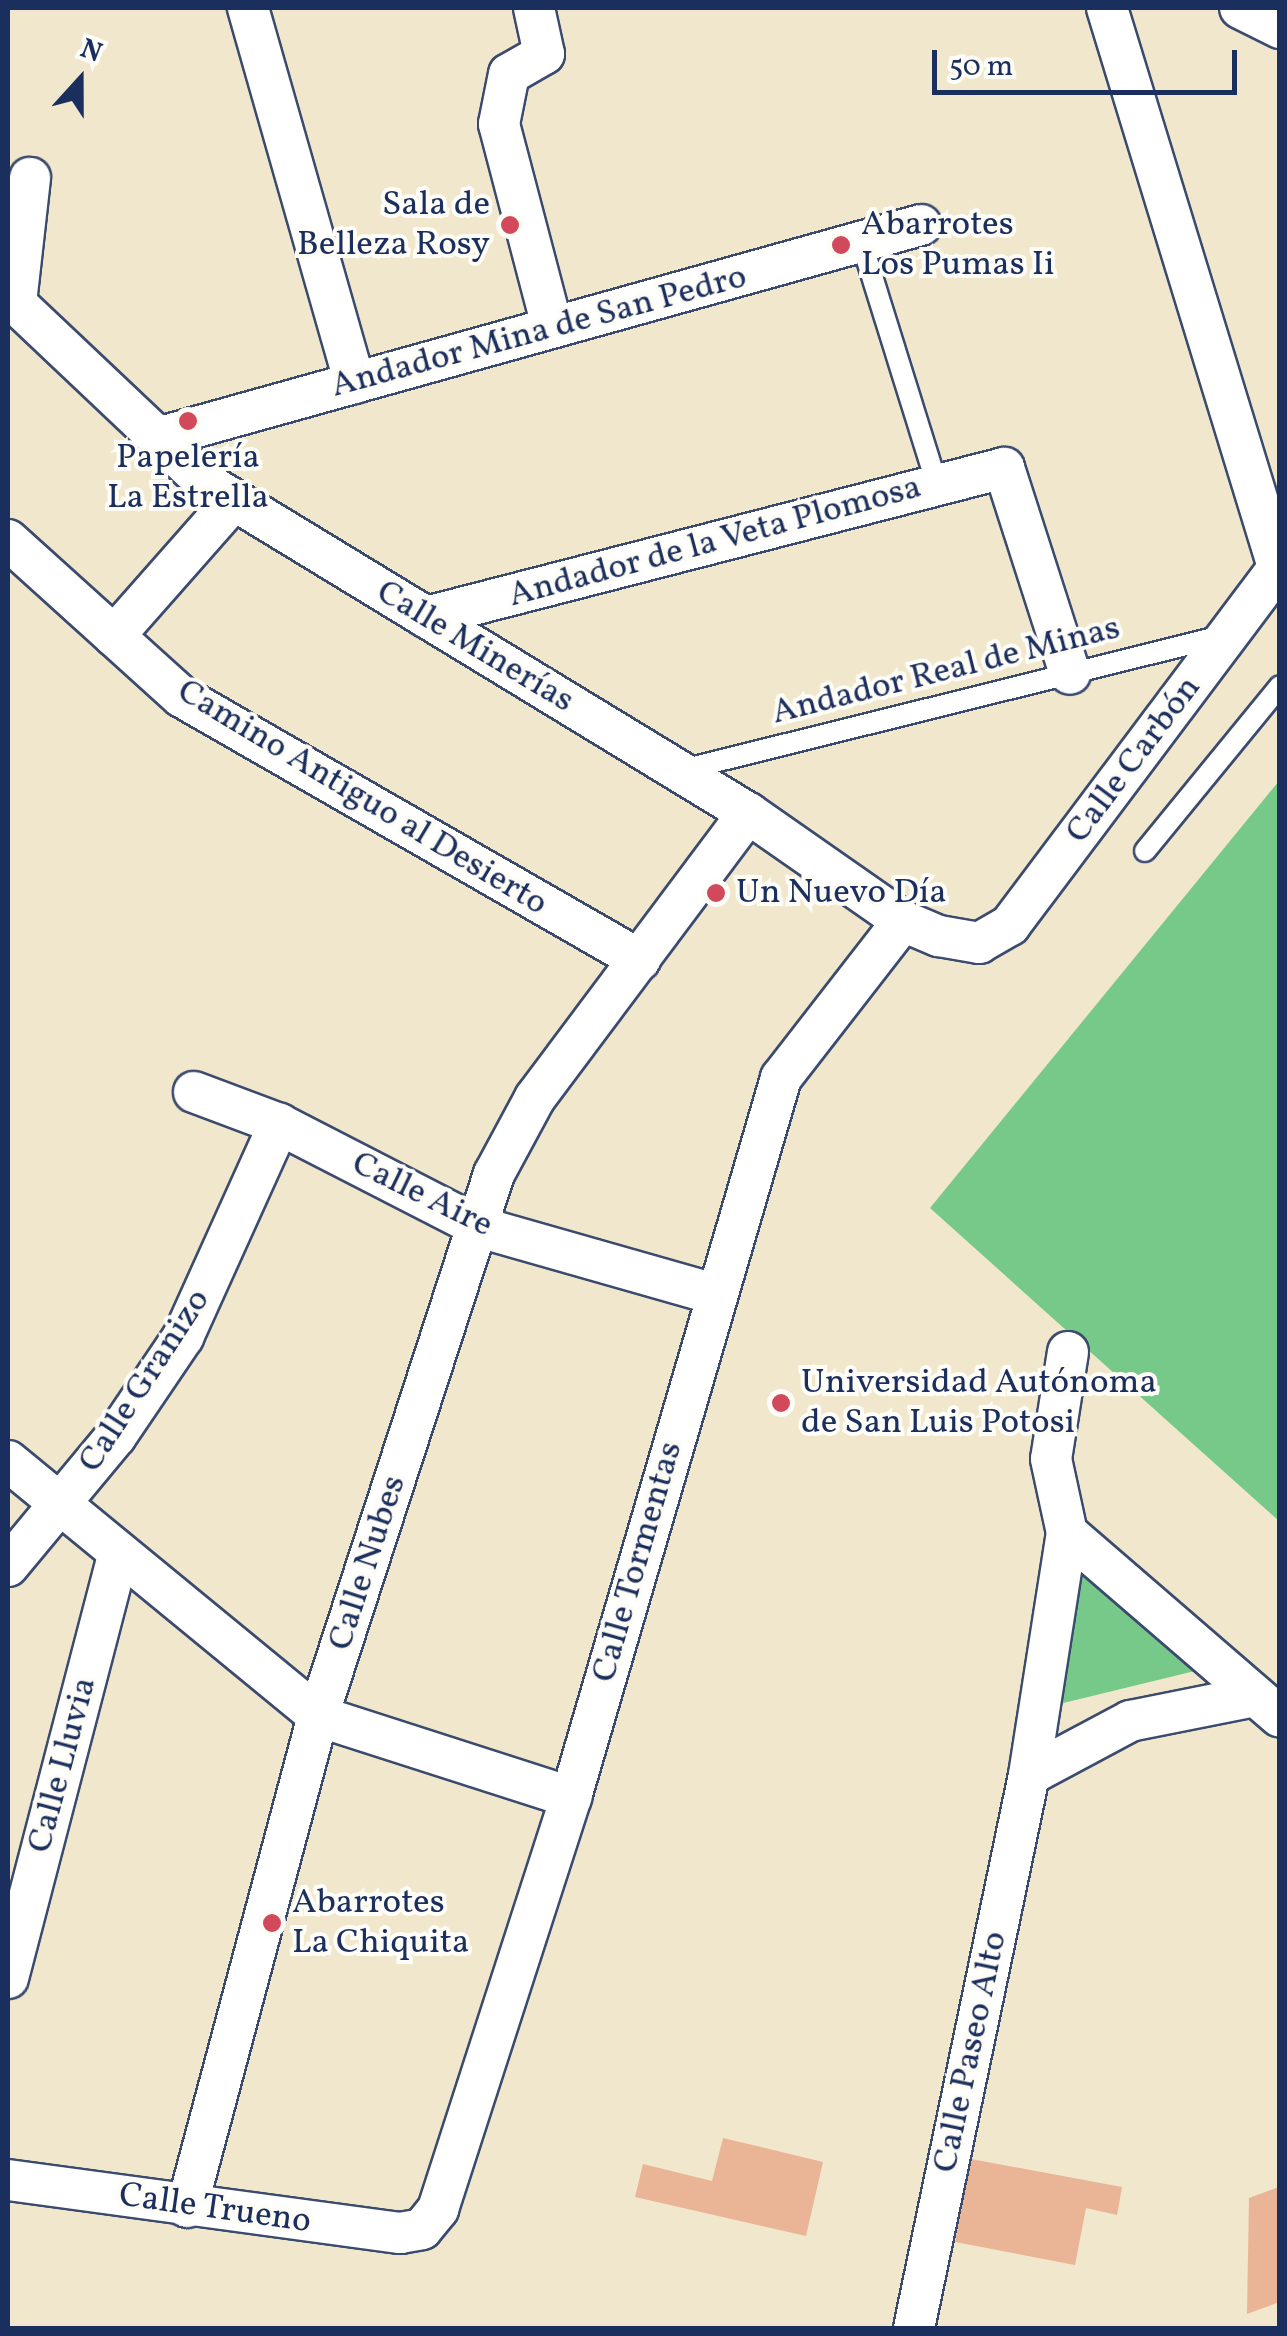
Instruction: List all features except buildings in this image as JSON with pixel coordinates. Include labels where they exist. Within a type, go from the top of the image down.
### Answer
[{"type":"street","points":[[248,8],[355,382]]},
{"type":"street","points":[[534,8],[544,54],[510,74],[498,124],[552,326]]},
{"type":"street","points":[[1108,8],[1279,566]]},
{"type":"street","points":[[1240,8],[1280,28]]},
{"type":"street","points":[[12,299],[30,178]]},
{"type":"street","name":"Andador Mina de San Pedro","points":[[158,438],[921,226]]},
{"type":"street","name":"Calle Minerías","points":[[12,299],[158,438],[234,500],[748,813],[903,921],[978,943]]},
{"type":"street","name":"Andador de la Veta Plomosa","points":[[426,617],[1004,468],[1070,674]]},
{"type":"street","points":[[114,636],[234,500]]},
{"type":"street","name":"Camino Antiguo al Desierto","points":[[8,540],[182,697],[640,960]]},
{"type":"street","name":"Calle Carbón","points":[[978,943],[1010,925],[1279,566]]},
{"type":"street","name":"Calle Nubes","points":[[187,2207],[318,1716],[494,1174],[535,1098],[748,813]]},
{"type":"street","name":"Calle Tormentas","points":[[422,2228],[438,2209],[571,1797],[714,1294],[781,1078],[903,921]]},
{"type":"street","name":"Calle Aire","points":[[194,1092],[279,1124],[479,1228],[714,1294]]},
{"type":"street","name":"Calle Granizo","points":[[8,1566],[60,1507],[183,1337],[279,1124]]},
{"type":"street","name":"Calle Paseo Alto","points":[[914,2328],[1029,1775],[1066,1532],[1051,1459],[1068,1352]]},
{"type":"street","points":[[8,1461],[318,1716],[571,1797]]},
{"type":"street","points":[[1066,1532],[1268,1706]]},
{"type":"street","name":"Calle Lluvia","points":[[8,1978],[119,1553]]},
{"type":"street","points":[[1029,1775],[1130,1721],[1268,1706]]},
{"type":"street","name":"Calle Trueno","points":[[8,2180],[400,2233],[422,2228]]},
{"type":"lane","points":[[862,244],[937,484]]},
{"type":"lane","name":"Andador Real de Minas","points":[[679,771],[1229,634]]},
{"type":"lane","points":[[1145,851],[1280,686]]},
{"type":"green space","points":[[1279,781],[1279,1521],[930,1208]]},
{"type":"green space","points":[[1089,1559],[1203,1669],[1051,1706],[1074,1572]]},
{"type":"place","name":"Sala de Belleza Rosy","points":[[510,225]]},
{"type":"place","name":"Abarrotes Los Pumas Ii","points":[[841,245]]},
{"type":"place","name":"Papelería La Estrella","points":[[188,421]]},
{"type":"place","name":"Un Nuevo Día","points":[[716,893]]},
{"type":"place","name":"Universidad Autónoma de San Luis Potosi","points":[[781,1403]]},
{"type":"place","name":"Abarrotes La Chiquita","points":[[272,1923]]}]
